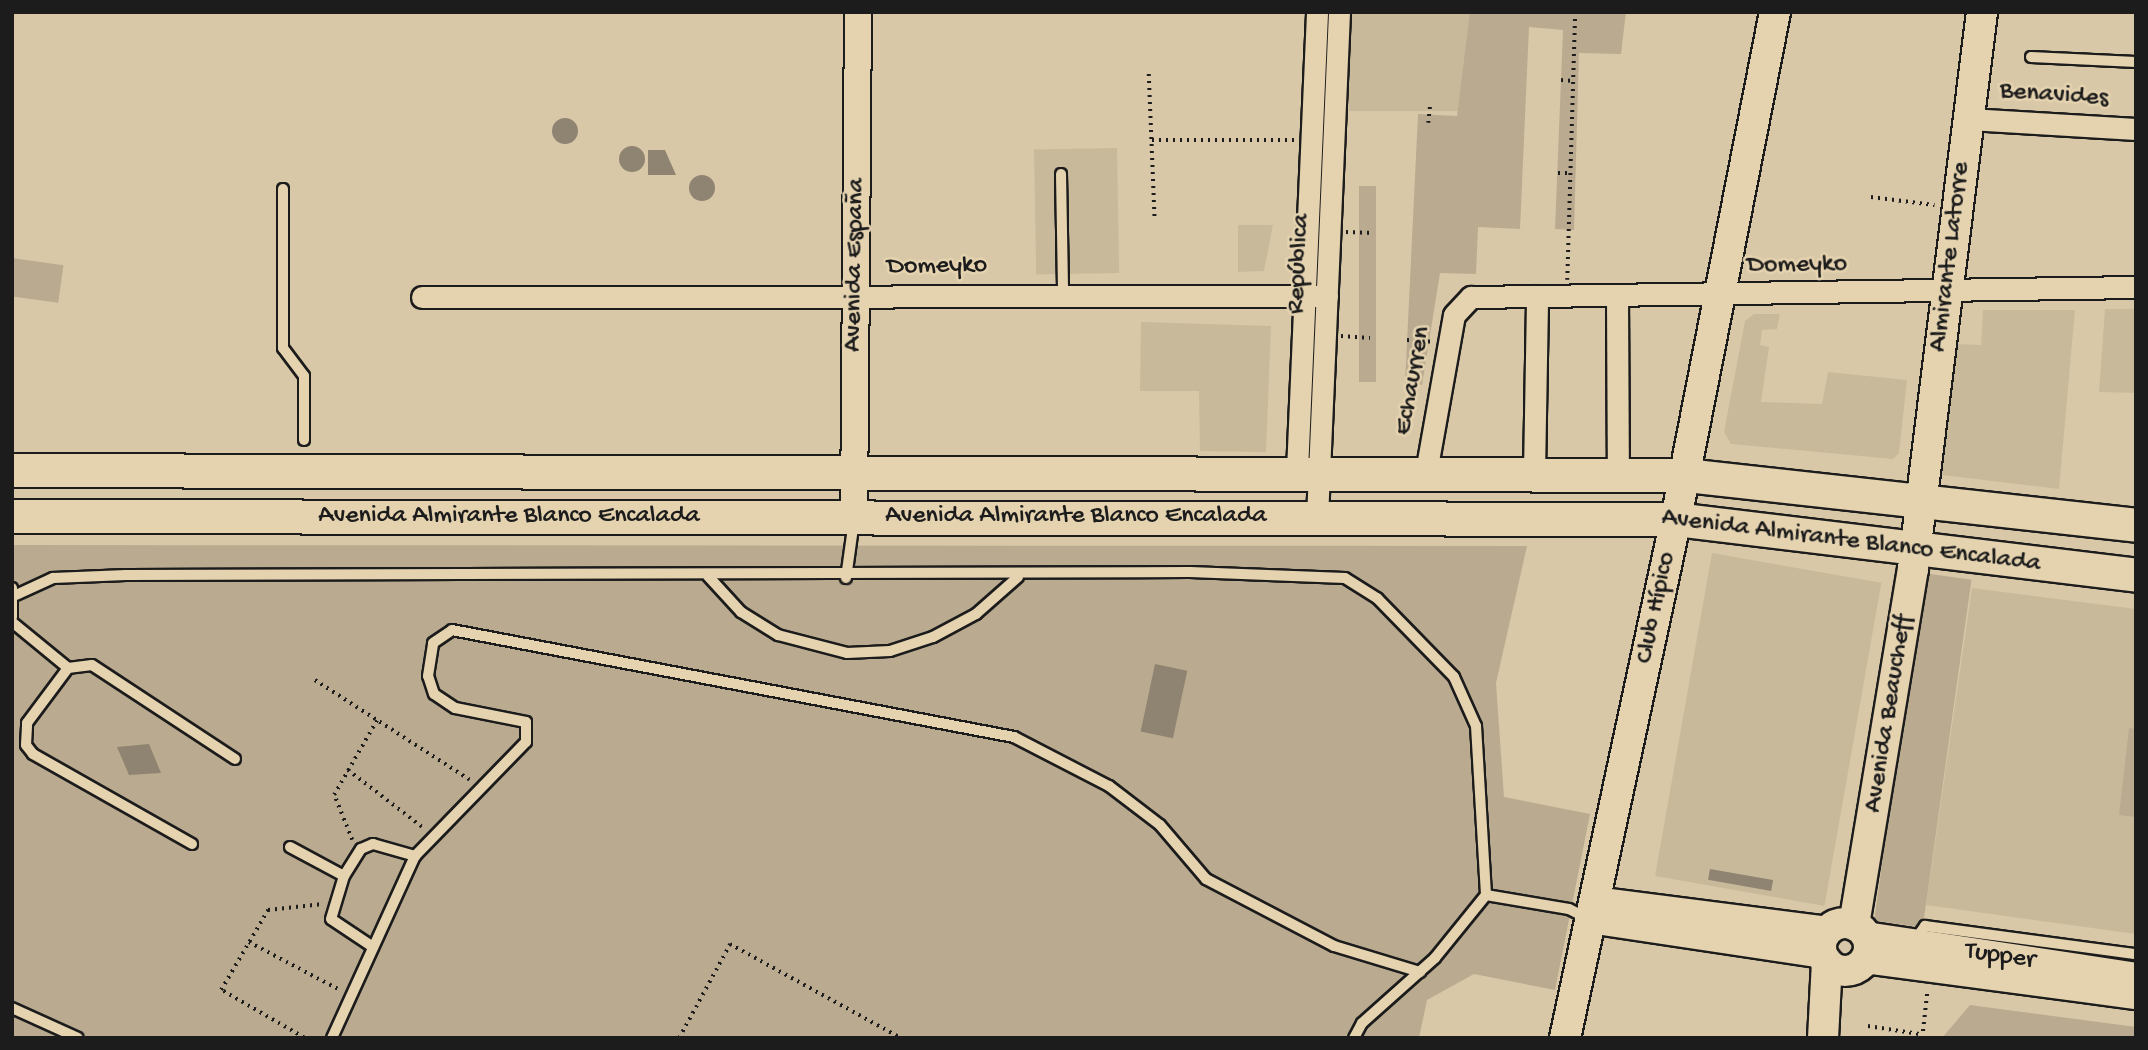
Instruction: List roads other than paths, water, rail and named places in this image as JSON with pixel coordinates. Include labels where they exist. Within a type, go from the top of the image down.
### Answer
[{"type":"main road","name":"Club Hípico","points":[[1565,1038],[1584,910],[1676,519],[1775,12]]},
{"type":"main road","name":"Almirante Latorre","points":[[1919,501],[1969,119],[1985,52],[1982,12]]},
{"type":"main road","name":"Avenida Almirante Blanco Encalada","points":[[12,470],[304,457],[384,471],[854,468],[1685,475],[2136,525]]},
{"type":"main road","points":[[384,471],[384,518]]},
{"type":"main road","name":"Avenida Beaucheff","points":[[1834,1038],[1846,948],[1915,550],[1919,501]]},
{"type":"main road","name":"Avenida Almirante Blanco Encalada","points":[[12,516],[1676,519],[2136,575]]},
{"type":"main road","name":"Avenida Beaucheff","points":[[1823,1038],[1846,948]]},
{"type":"street","name":"Avenida España","points":[[854,517],[858,12]]},
{"type":"street","name":"República","points":[[1317,12],[1304,297],[1308,471],[1317,518]]},
{"type":"street","name":"República","points":[[1308,471],[1327,296],[1339,12]]},
{"type":"street","name":"Benavides","points":[[1969,119],[2136,129]]},
{"type":"street","name":"Domeyko","points":[[1461,303],[1537,296],[1720,296],[2136,287]]},
{"type":"street","name":"Domeyko","points":[[422,297],[1063,293],[1327,296]]},
{"type":"street","points":[[1534,473],[1537,296]]},
{"type":"street","points":[[1617,297],[1618,474]]},
{"type":"street","name":"Echaurren","points":[[1426,472],[1461,303]]},
{"type":"street","name":"Tupper","points":[[1584,910],[1846,948],[2136,996]]},
{"type":"street","name":"Tupper","points":[[1846,948],[1912,945],[2063,955],[2136,976]]},
{"type":"lane","points":[[2031,57],[2136,62]]},
{"type":"lane","points":[[1061,174],[1063,293]]},
{"type":"lane","points":[[282,189],[283,348],[304,376],[304,457]]},
{"type":"lane","points":[[846,578],[854,517]]},
{"type":"lane","points":[[12,617],[14,591],[53,578],[126,575],[846,578],[1294,573],[1345,578],[1377,598],[1454,677],[1476,726],[1486,895],[1420,972],[1362,1023],[1354,1038]]},
{"type":"lane","points":[[708,576],[741,612],[778,635],[847,653],[890,651],[933,637],[976,614],[1018,577]]},
{"type":"lane","points":[[12,622],[68,668]]},
{"type":"lane","points":[[332,1038],[415,856],[526,742],[529,729],[515,719],[454,708],[434,694],[430,654],[437,636],[452,630],[1014,737],[1109,786],[1160,825],[1206,879],[1334,946],[1420,972]]},
{"type":"lane","points":[[192,844],[26,745],[27,723],[68,668],[92,665],[235,759]]},
{"type":"lane","points":[[373,947],[338,927],[331,919],[332,903],[344,876],[356,856],[373,844],[415,856]]},
{"type":"lane","points":[[290,847],[344,876]]},
{"type":"lane","points":[[1486,895],[1584,910]]},
{"type":"lane","points":[[2063,955],[2136,954]]},
{"type":"lane","points":[[12,1008],[78,1038]]}]
